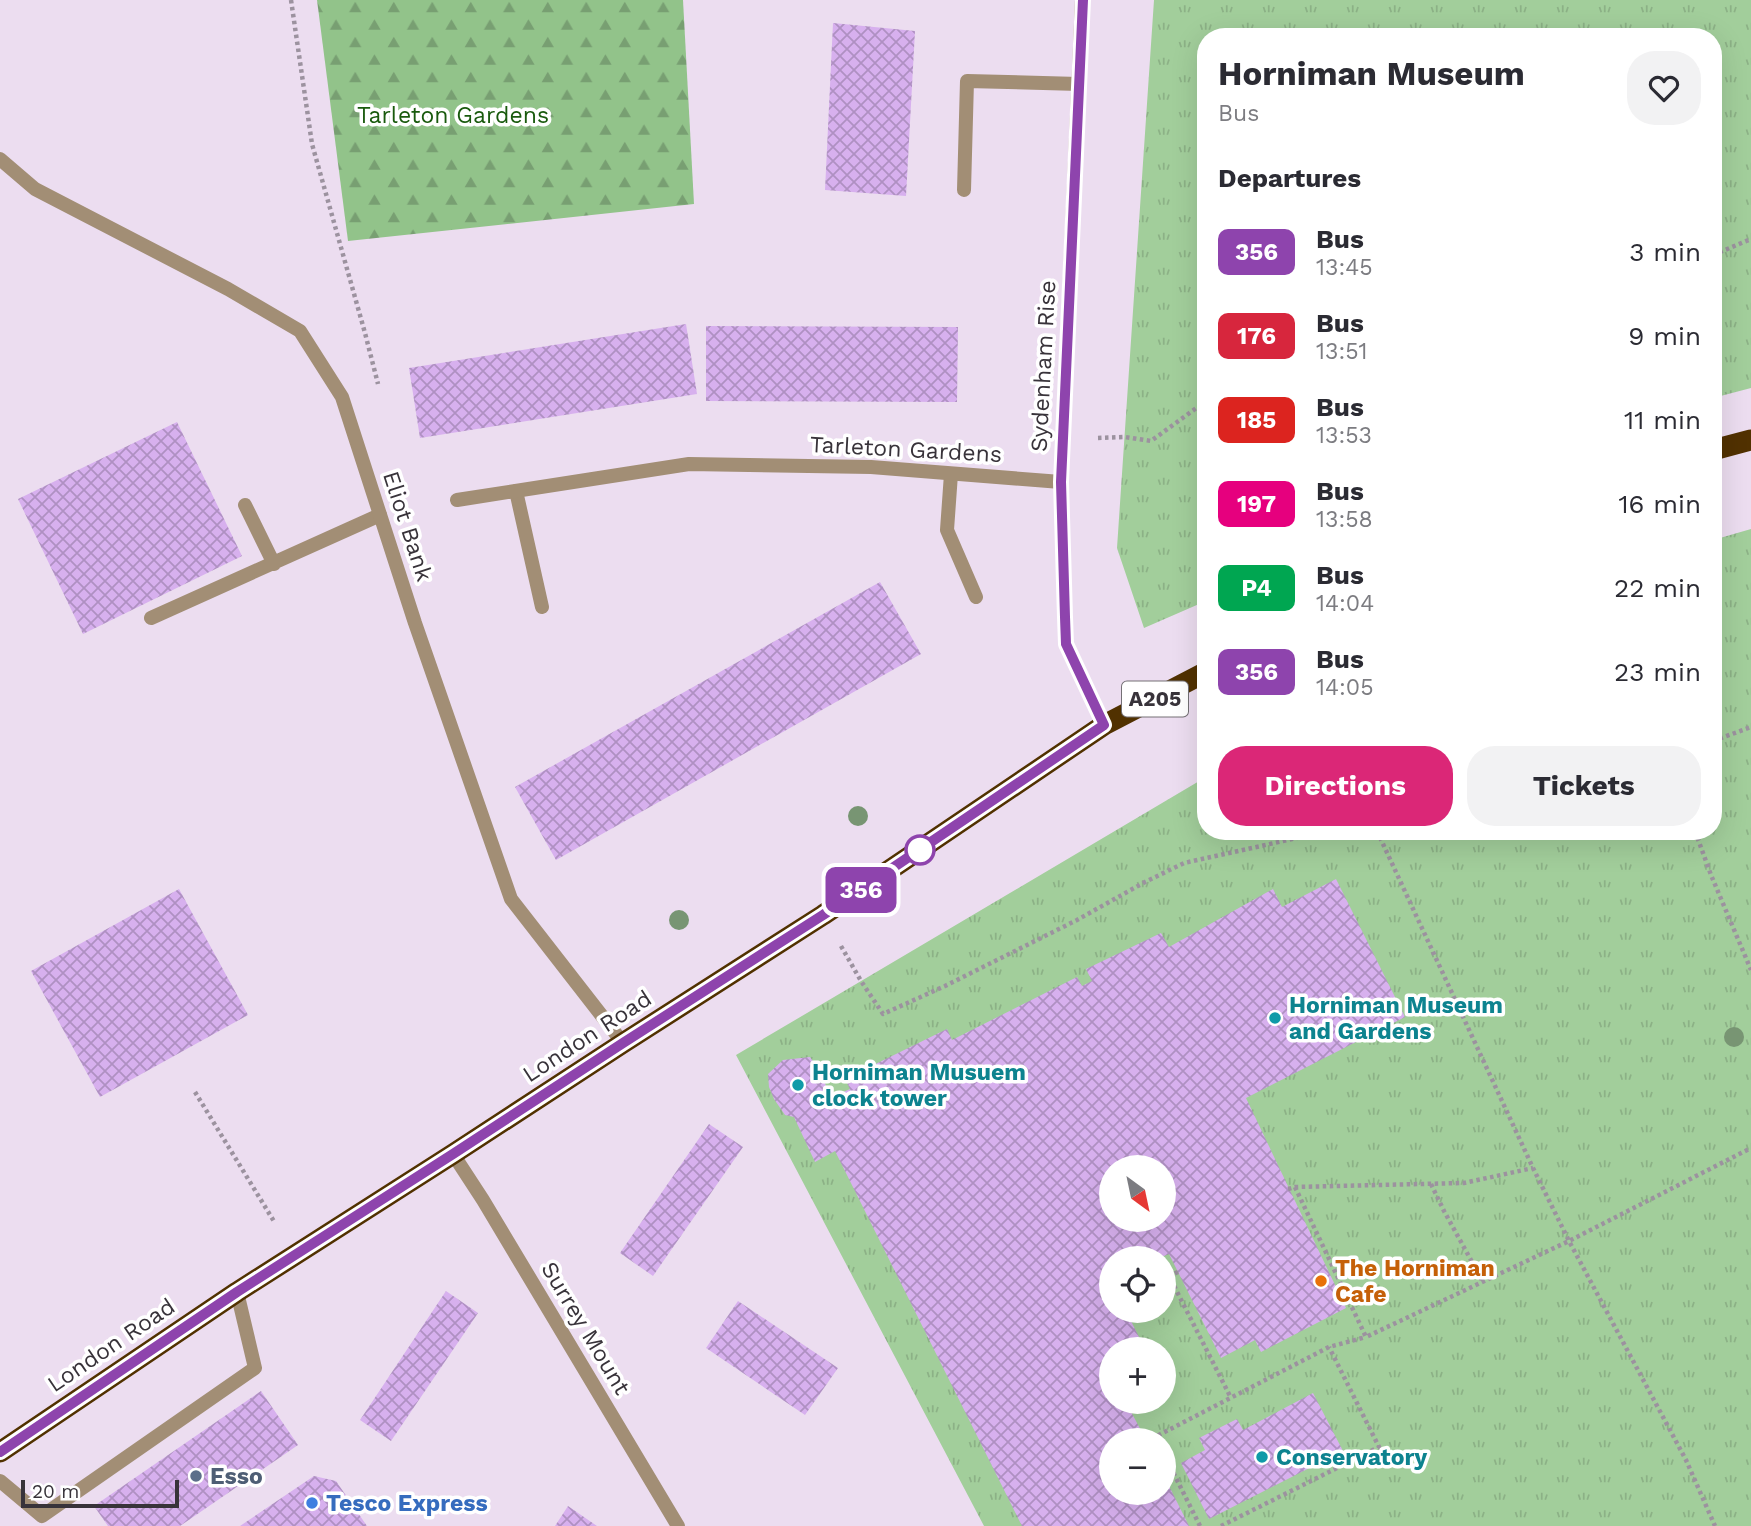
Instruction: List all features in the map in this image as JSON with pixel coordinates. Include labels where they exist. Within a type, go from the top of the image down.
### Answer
[{"type":"highway","points":[[1722,448],[1751,440]]},
{"type":"highway","name":"London Road","points":[[0,1451],[237,1292],[823,915],[1104,725],[1197,677]]},
{"type":"street","name":"Sydenham Rise","points":[[1083,0],[1061,482],[1066,644],[1104,725]]},
{"type":"street","points":[[964,190],[967,81],[1079,84]]},
{"type":"street","name":"Eliot Bank","points":[[0,159],[36,189],[228,289],[300,331],[342,397],[420,636],[511,899],[623,1043]]},
{"type":"street","name":"Tarleton Gardens","points":[[457,500],[689,464],[871,467],[1061,482]]},
{"type":"street","points":[[951,474],[947,530],[976,597]]},
{"type":"street","points":[[516,491],[542,607]]},
{"type":"street","points":[[244,505],[274,564]]},
{"type":"street","points":[[150,618],[380,515]]},
{"type":"street","name":"Surrey Mount","points":[[453,1154],[678,1526]]},
{"type":"street","points":[[0,1480],[42,1516],[255,1368],[237,1292]]},
{"type":"path","points":[[291,0],[312,144],[365,333]]},
{"type":"path","points":[[1722,251],[1751,239]]},
{"type":"path","points":[[1062,439],[1125,437],[1150,441],[1197,407]]},
{"type":"path","points":[[1722,738],[1751,727]]},
{"type":"path","points":[[823,915],[883,1014],[1077,920],[1184,863],[1288,840]]},
{"type":"path","points":[[1381,840],[1533,1168],[1686,1460],[1715,1526]]},
{"type":"path","points":[[1698,840],[1751,970]]},
{"type":"path","points":[[195,1093],[295,1255]]},
{"type":"path","points":[[1172,1428],[1329,1347],[1366,1337],[1483,1282],[1751,1148]]},
{"type":"path","points":[[1288,1189],[1464,1184],[1533,1168]]},
{"type":"path","points":[[1431,1184],[1483,1282]]},
{"type":"path","points":[[1295,1187],[1366,1337]]},
{"type":"path","points":[[1178,1272],[1169,1276],[1230,1398]]},
{"type":"path","points":[[1221,1526],[1379,1447],[1329,1347]]},
{"type":"path","points":[[1176,1478],[1200,1526]]},
{"type":"green space","name":"Tarleton Gardens","points":[[317,0],[683,0],[694,204],[348,241]]},
{"type":"green space","points":[[1154,0],[1751,0],[1751,388],[1722,396],[1722,28],[1197,28],[1197,605],[1144,628],[1117,548]]},
{"type":"green space","name":"Horniman Museum and Gardens","points":[[1751,529],[1751,1526],[984,1526],[736,1055],[1197,782],[1197,840],[1722,840],[1722,537]]},
{"type":"building","points":[[833,23],[915,31],[906,196],[825,190]]},
{"type":"building","points":[[686,324],[697,394],[420,438],[409,368]]},
{"type":"building","points":[[706,326],[958,327],[957,402],[706,401]]},
{"type":"building","points":[[177,422],[242,556],[83,634],[18,499]]},
{"type":"building","points":[[880,582],[921,654],[556,860],[515,787]]},
{"type":"building","points":[[1336,879],[1405,1017],[1246,1098],[1346,1308],[1261,1352],[1255,1340],[1221,1358],[1176,1268],[1176,1246],[1099,1246],[1099,1323],[1132,1323],[1139,1337],[1099,1337],[1099,1414],[1132,1414],[1140,1428],[1099,1428],[1099,1505],[1176,1505],[1176,1500],[1189,1526],[1022,1526],[835,1151],[815,1162],[794,1117],[785,1115],[774,1099],[768,1074],[783,1060],[810,1057],[825,1083],[828,1092],[826,1100],[850,1089],[845,1079],[947,1029],[952,1040],[1077,977],[1082,986],[1092,981],[1086,969],[1161,933],[1169,947],[1273,889],[1282,907]]},
{"type":"building","points":[[179,889],[248,1015],[100,1097],[31,971]]},
{"type":"building","points":[[709,1124],[743,1147],[653,1276],[620,1253]]},
{"type":"building","points":[[446,1291],[478,1313],[391,1441],[360,1420]]},
{"type":"building","points":[[738,1301],[838,1368],[805,1415],[706,1348]]},
{"type":"building","name":"Esso","points":[[261,1391],[298,1445],[180,1526],[108,1526],[94,1506]]},
{"type":"building","name":"Conservatory","points":[[1313,1393],[1343,1451],[1209,1519],[1181,1463],[1205,1450],[1199,1438],[1237,1419],[1243,1430]]},
{"type":"building","name":"Tesco Express","points":[[314,1476],[336,1481],[367,1526],[240,1526]]},
{"type":"building","points":[[568,1506],[597,1526],[555,1526]]},
{"type":"bus line","name":"356","points":[[0,1452],[237,1292],[823,915],[1104,725],[1066,644],[1061,482],[1083,0]]},
{"type":"place","name":"Horniman Museum and Gardens","points":[[1275,1018]]},
{"type":"place","name":"Horniman Musuem clock tower","points":[[798,1085]]},
{"type":"place","name":"The Horniman Cafe","points":[[1321,1281]]},
{"type":"place","name":"Conservatory","points":[[1262,1457]]},
{"type":"place","name":"Esso","points":[[196,1476]]},
{"type":"place","name":"Tesco Express","points":[[312,1503]]}]
